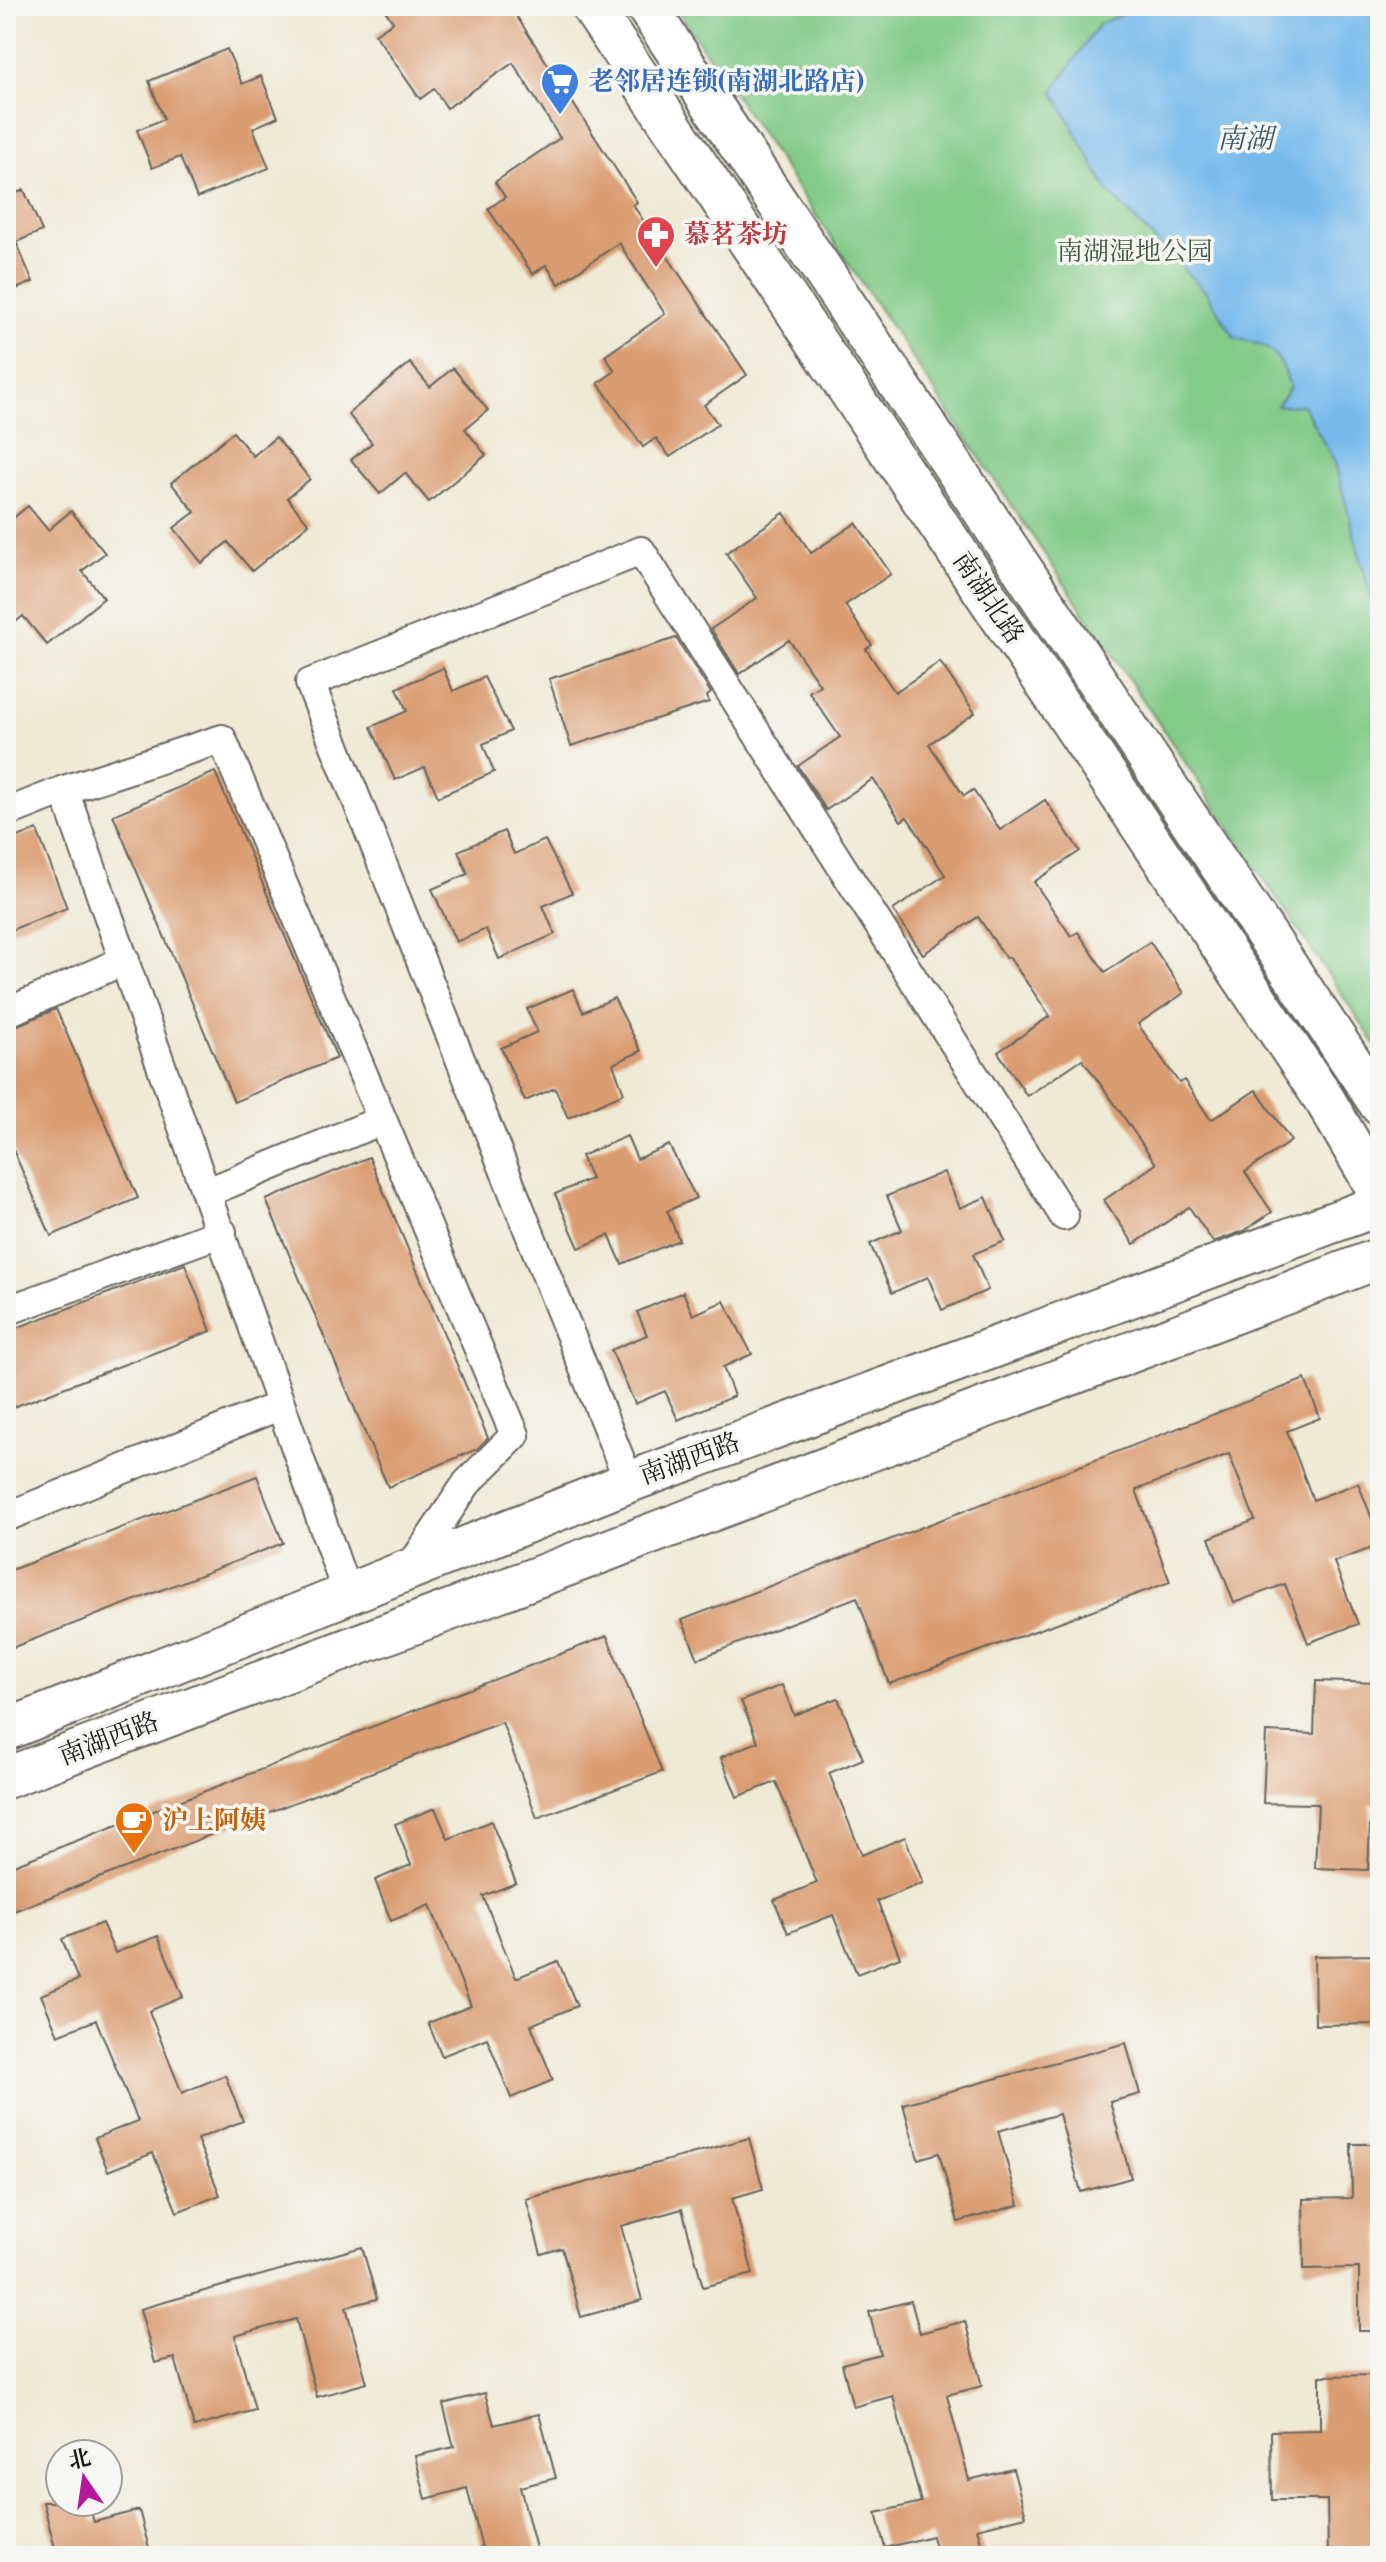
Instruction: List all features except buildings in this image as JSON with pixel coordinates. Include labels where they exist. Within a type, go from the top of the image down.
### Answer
[{"type":"main road","name":"南湖北路","points":[[591,6],[1326,1102],[1380,1194]]},
{"type":"main road","name":"南湖北路","points":[[646,6],[1380,1105]]},
{"type":"main road","name":"南湖西路","points":[[6,1730],[629,1482],[1380,1205]]},
{"type":"main road","name":"南湖西路","points":[[6,1778],[1380,1258]]},
{"type":"street","points":[[629,1482],[310,683],[641,551],[1064,1216]]},
{"type":"street","points":[[6,813],[64,790],[222,739],[515,1435],[467,1483],[410,1568]]},
{"type":"street","points":[[64,790],[347,1593]]},
{"type":"street","points":[[6,1013],[125,960]]},
{"type":"street","points":[[208,1192],[382,1120]]},
{"type":"street","points":[[6,1311],[222,1232]]},
{"type":"street","points":[[6,1517],[281,1405]]},
{"type":"green space","name":"南湖湿地公园","points":[[690,6],[1380,6],[1380,1051],[680,14]]},
{"type":"water","name":"南湖","points":[[1142,6],[1380,6],[1380,632],[1335,463],[1303,405],[1277,406],[1290,387],[1282,365],[1272,352],[1235,338],[1206,292],[1109,193],[1053,91],[1099,24]]},
{"type":"place","name":"老邻居连锁(南湖北路店)","points":[[560,116]]},
{"type":"place","name":"慕茗茶坊","points":[[656,269]]},
{"type":"place","name":"沪上阿姨","points":[[134,1855]]}]
